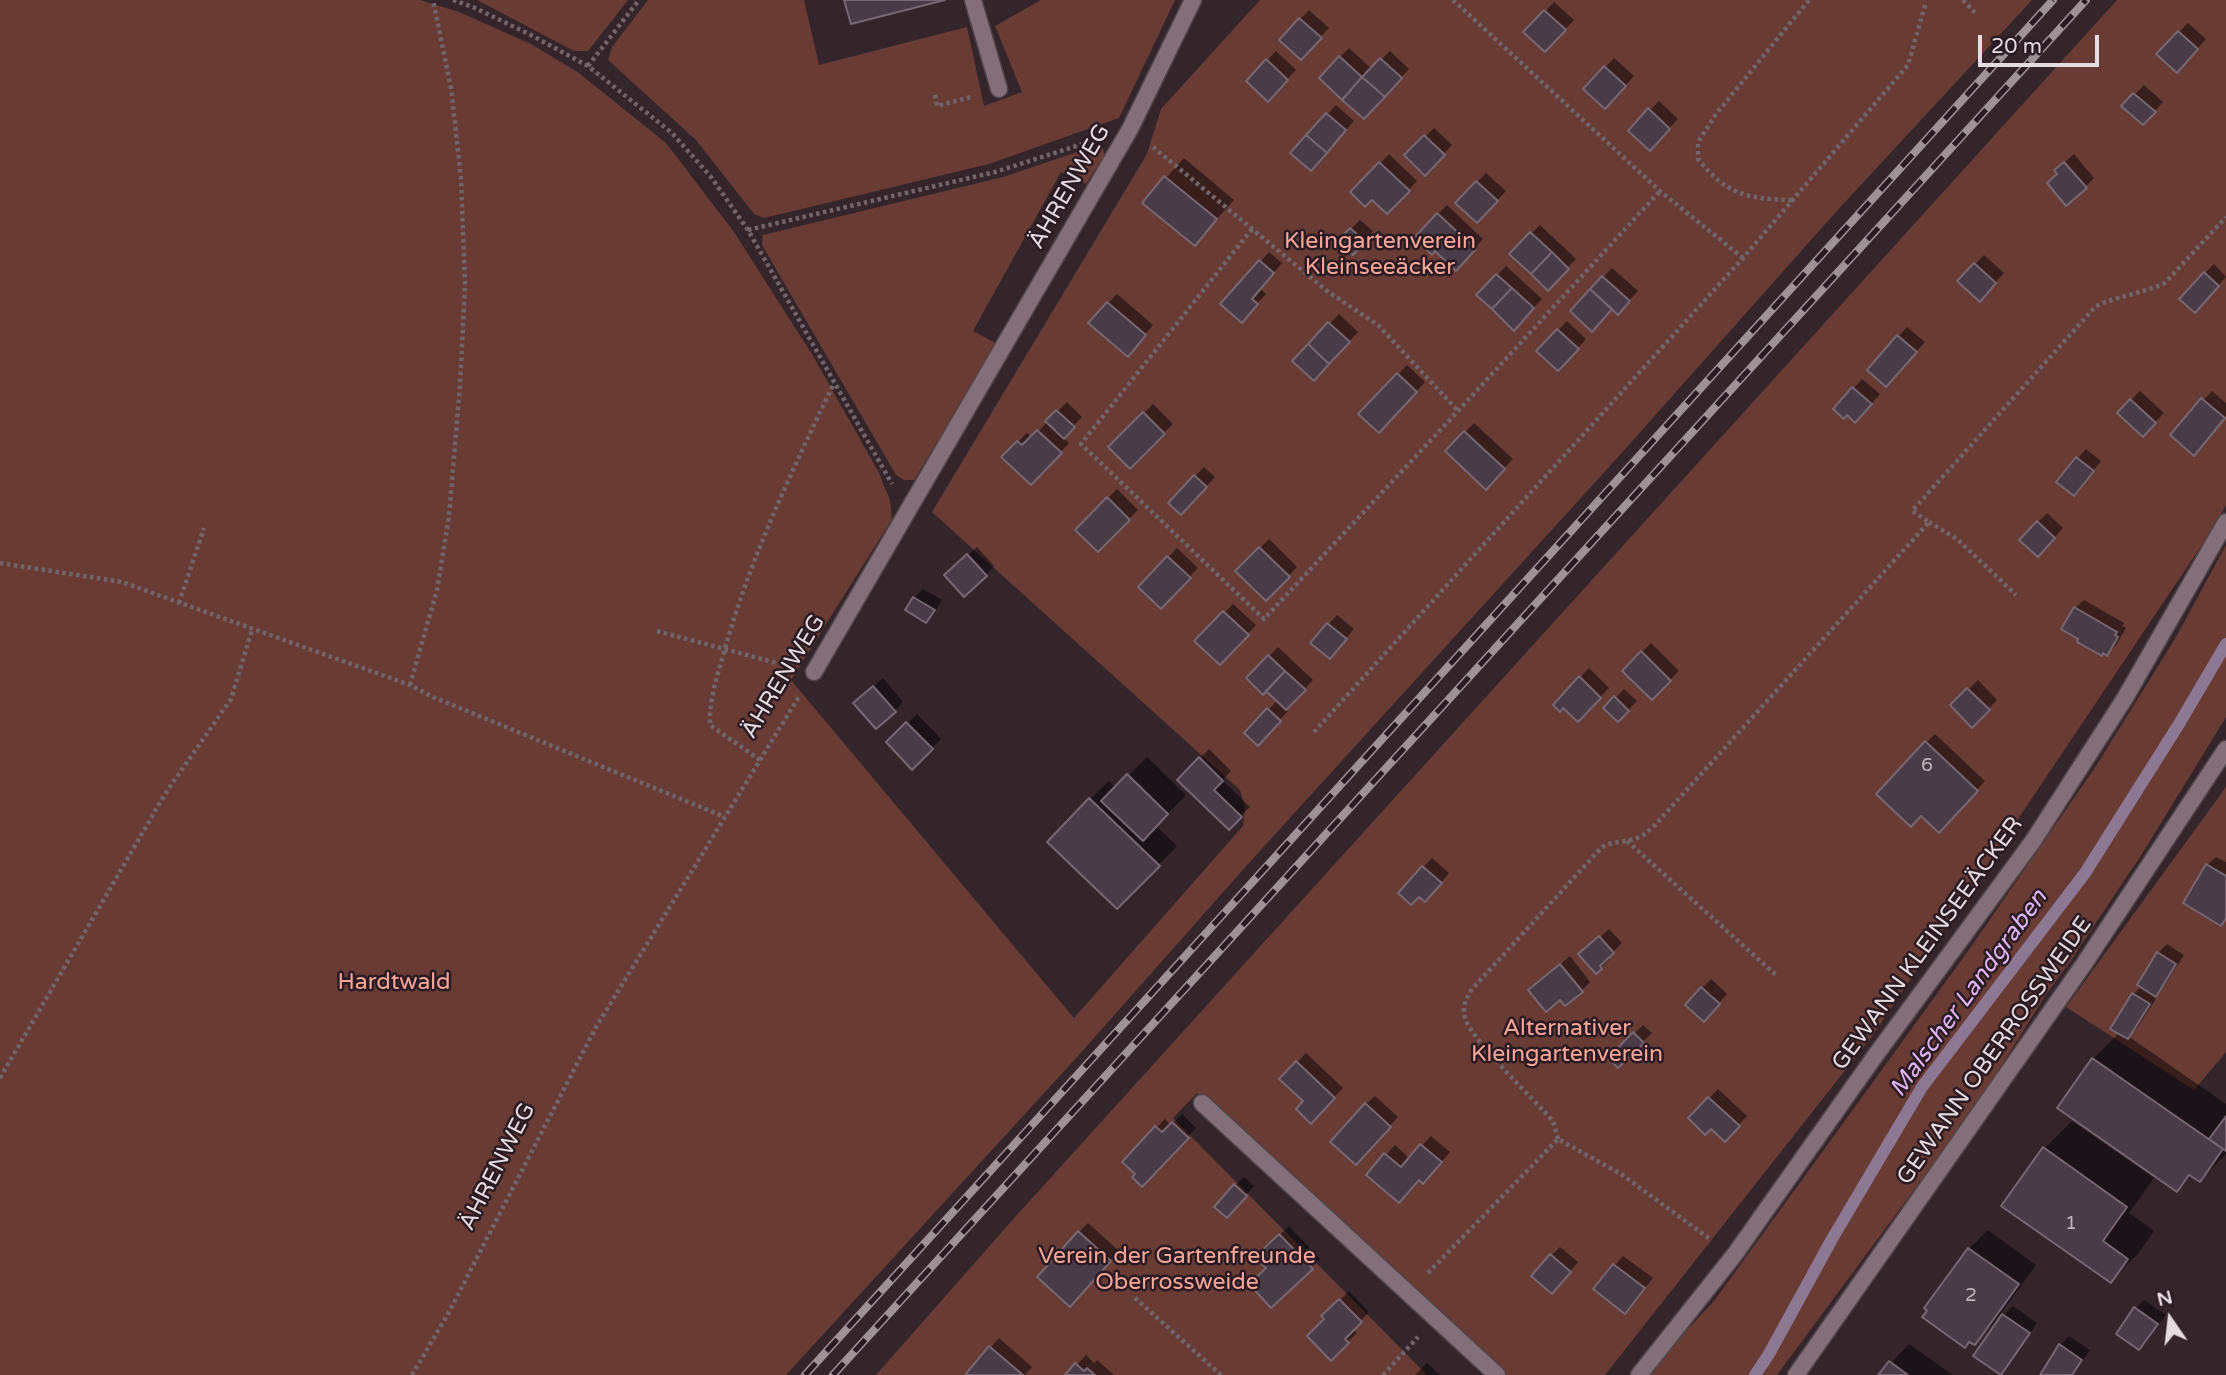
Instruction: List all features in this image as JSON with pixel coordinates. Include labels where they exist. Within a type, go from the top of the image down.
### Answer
[{"type":"lane","points":[[973,0],[999,89]]},
{"type":"lane","name":"ÄHRENWEG","points":[[814,672],[1130,129],[1193,0]]},
{"type":"lane","name":"GEWANN KLEINSEEÄCKER","points":[[1639,1375],[1735,1254],[1875,1056],[2033,841],[2125,698],[2226,522]]},
{"type":"lane","name":"GEWANN OBERROSSWEIDE","points":[[1796,1375],[2084,964],[2226,749]]},
{"type":"lane","points":[[1202,1103],[1497,1375]]},
{"type":"path","points":[[410,685],[437,590],[449,516],[465,284],[461,178],[452,88],[433,0]]},
{"type":"path","points":[[453,0],[529,34],[588,66],[672,133],[711,177],[748,230],[908,512]]},
{"type":"path","points":[[588,66],[639,0]]},
{"type":"path","points":[[1453,0],[1660,191],[1743,258]]},
{"type":"path","points":[[1792,200],[1768,200],[1737,194],[1714,179],[1698,159],[1698,142],[1716,114],[1809,0]]},
{"type":"path","points":[[1963,0],[1977,15]]},
{"type":"path","points":[[1314,732],[1743,258],[1908,65],[1926,1]]},
{"type":"path","points":[[935,95],[937,106],[999,89]]},
{"type":"path","points":[[748,230],[995,172],[1130,129]]},
{"type":"path","points":[[1156,149],[1327,291],[1378,325],[1458,411]]},
{"type":"path","points":[[1252,229],[1081,444],[1264,619],[1660,191]]},
{"type":"path","points":[[2016,596],[1957,539],[1912,511],[2096,306],[2165,283],[2226,217]]},
{"type":"path","points":[[760,761],[710,725],[709,706],[733,618],[777,502],[834,383]]},
{"type":"path","points":[[1711,1240],[1621,1174],[1558,1139],[1553,1121],[1469,1029],[1464,1008],[1465,999],[1602,847],[1613,841],[1627,841],[1642,836],[1655,825],[1929,522]]},
{"type":"path","points":[[179,603],[204,528]]},
{"type":"path","points":[[0,563],[122,582],[410,685],[725,817]]},
{"type":"path","points":[[0,1078],[165,794],[231,699],[252,630]]},
{"type":"path","points":[[656,631],[814,672]]},
{"type":"path","name":"ÄHRENWEG","points":[[412,1375],[449,1312],[596,1027],[814,672]]},
{"type":"path","points":[[1627,841],[1777,976]]},
{"type":"path","points":[[1442,1258],[1558,1139]]},
{"type":"path","points":[[1135,1298],[1221,1375]]},
{"type":"path","points":[[1382,1375],[1405,1352]]},
{"type":"green space","points":[[0,0],[420,0],[459,12],[531,44],[579,73],[666,143],[734,232],[813,356],[878,471],[890,500],[892,519],[791,680],[1074,1018],[1243,826],[1245,808],[1240,790],[932,512],[1147,154],[1161,109],[1260,0],[2032,0],[1835,213],[1078,1056],[786,1375],[0,1375]]},
{"type":"green space","points":[[477,0],[628,0],[588,51],[574,51]]},
{"type":"green space","points":[[648,0],[804,0],[819,65],[967,27],[984,106],[1022,92],[995,26],[1041,0],[1175,0],[1119,118],[989,164],[764,218],[754,214],[696,140],[608,60],[612,47]]},
{"type":"green space","name":"Alternativer Kleingartenverein","points":[[2117,0],[2226,0],[2226,505],[2212,530],[1873,1035],[1605,1375],[1501,1375],[1197,1093],[1173,1118],[1427,1375],[876,1375],[1016,1216]]},
{"type":"green space","points":[[1101,144],[1105,155],[1086,184],[1061,172],[973,331],[997,344],[914,480],[904,480],[896,475],[762,245],[763,235],[1003,177]]},
{"type":"green space","points":[[2226,545],[2226,717],[2142,854],[2075,954],[2045,937],[2075,955],[2047,993],[1976,1106],[1777,1375],[1645,1375],[1714,1301],[1968,951],[2096,766],[2176,637]]},
{"type":"green space","points":[[2226,787],[2226,1052],[2194,1090],[2066,1007]]},
{"type":"building","points":[[844,0],[945,0],[851,24]]},
{"type":"building","points":[[1544,10],[1566,30],[1545,52],[1523,32]]},
{"type":"building","points":[[1299,18],[1322,38],[1301,60],[1279,40]]},
{"type":"building","points":[[2178,31],[2198,49],[2177,73],[2156,54]]},
{"type":"building","points":[[1339,56],[1362,77],[1342,100],[1319,78]]},
{"type":"building","points":[[1380,58],[1402,78],[1385,97],[1362,77]]},
{"type":"building","points":[[1266,59],[1288,80],[1268,102],[1246,81]]},
{"type":"building","points":[[1604,66],[1626,86],[1605,109],[1583,89]]},
{"type":"building","points":[[1362,77],[1385,97],[1364,119],[1342,100]]},
{"type":"building","points":[[2133,93],[2156,112],[2143,125],[2121,106]]},
{"type":"building","points":[[1648,108],[1670,129],[1650,151],[1628,131]]},
{"type":"building","points":[[1326,113],[1346,130],[1327,153],[1306,135]]},
{"type":"building","points":[[1306,135],[1327,153],[1311,171],[1290,153]]},
{"type":"building","points":[[1424,135],[1445,155],[1425,176],[1404,155]]},
{"type":"building","points":[[1379,162],[1410,191],[1387,214],[1372,200],[1365,207],[1350,192]]},
{"type":"building","points":[[2064,162],[2087,188],[2066,206],[2047,183],[2057,174],[2054,170]]},
{"type":"building","points":[[1164,176],[1217,219],[1195,246],[1142,203]]},
{"type":"building","points":[[1476,181],[1498,201],[1477,223],[1455,203]]},
{"type":"building","points":[[1437,213],[1476,249],[1456,271],[1435,251],[1432,255],[1414,238]]},
{"type":"building","points":[[1350,228],[1365,241],[1353,255],[1338,240]]},
{"type":"building","points":[[1530,232],[1552,252],[1531,274],[1509,254]]},
{"type":"building","points":[[1552,252],[1569,269],[1548,291],[1531,274]]},
{"type":"building","points":[[1259,260],[1274,273],[1252,299],[1258,304],[1242,323],[1220,304]]},
{"type":"building","points":[[1974,263],[1996,283],[1980,302],[1957,281]]},
{"type":"building","points":[[2204,272],[2219,286],[2195,313],[2179,299]]},
{"type":"building","points":[[1496,274],[1512,288],[1492,309],[1476,295]]},
{"type":"building","points":[[1602,276],[1630,301],[1618,315],[1590,289]]},
{"type":"building","points":[[1512,288],[1534,308],[1514,331],[1492,309]]},
{"type":"building","points":[[1590,289],[1612,309],[1592,332],[1570,311]]},
{"type":"building","points":[[1107,302],[1146,335],[1128,357],[1088,323]]},
{"type":"building","points":[[1328,322],[1350,342],[1329,364],[1308,344]]},
{"type":"building","points":[[1557,329],[1579,349],[1558,371],[1536,351]]},
{"type":"building","points":[[1897,335],[1917,352],[1886,387],[1867,370]]},
{"type":"building","points":[[1308,344],[1329,364],[1314,381],[1292,361]]},
{"type":"building","points":[[1397,373],[1417,392],[1379,433],[1358,414]]},
{"type":"building","points":[[1852,387],[1872,404],[1855,423],[1847,415],[1844,419],[1833,409]]},
{"type":"building","points":[[2201,398],[2225,418],[2194,456],[2170,435]]},
{"type":"building","points":[[2130,399],[2156,423],[2143,437],[2117,413]]},
{"type":"building","points":[[1056,410],[1075,427],[1064,439],[1045,421]]},
{"type":"building","points":[[1143,412],[1165,434],[1130,469],[1108,447]]},
{"type":"building","points":[[1037,430],[1062,453],[1031,485],[1001,457],[1017,441],[1022,445]]},
{"type":"building","points":[[1464,431],[1505,469],[1486,490],[1445,451]]},
{"type":"building","points":[[2076,457],[2094,471],[2074,496],[2056,482]]},
{"type":"building","points":[[1194,475],[1207,487],[1181,515],[1168,503]]},
{"type":"building","points":[[1107,497],[1130,520],[1098,552],[1075,530]]},
{"type":"building","points":[[2037,521],[2055,538],[2038,557],[2019,540]]},
{"type":"building","points":[[1259,547],[1290,577],[1266,601],[1235,571]]},
{"type":"building","points":[[967,554],[987,576],[964,597],[944,575]]},
{"type":"building","points":[[1167,556],[1191,578],[1161,609],[1138,587]]},
{"type":"building","points":[[913,597],[935,610],[926,623],[905,610]]},
{"type":"building","points":[[2074,607],[2117,632],[2115,635],[2118,637],[2107,656],[2103,653],[2102,656],[2077,642],[2078,639],[2061,629]]},
{"type":"building","points":[[1223,611],[1249,635],[1220,665],[1194,641]]},
{"type":"building","points":[[1327,623],[1347,639],[1330,659],[1310,643]]},
{"type":"building","points":[[1641,651],[1671,681],[1652,700],[1622,671]]},
{"type":"building","points":[[1268,655],[1285,671],[1263,695],[1246,678]]},
{"type":"building","points":[[1285,671],[1306,690],[1286,710],[1266,691]]},
{"type":"building","points":[[1579,676],[1601,698],[1578,722],[1563,708],[1560,712],[1553,705]]},
{"type":"building","points":[[873,686],[896,712],[876,729],[853,703]]},
{"type":"building","points":[[1967,688],[1990,710],[1972,728],[1950,705]]},
{"type":"building","points":[[1614,696],[1629,711],[1618,722],[1603,708]]},
{"type":"building","points":[[1267,708],[1281,721],[1258,746],[1244,733]]},
{"type":"building","points":[[906,722],[933,749],[912,770],[886,742]]},
{"type":"building","points":[[1925,741],[1978,791],[1939,833],[1921,816],[1911,827],[1876,794]]},
{"type":"building","points":[[1199,757],[1223,781],[1214,790],[1242,817],[1229,830],[1177,780]]},
{"type":"building","points":[[1127,774],[1168,814],[1143,841],[1101,801]]},
{"type":"building","points":[[1089,798],[1160,866],[1117,909],[1047,842]]},
{"type":"building","points":[[2206,864],[2226,876],[2226,918],[2221,926],[2183,903]]},
{"type":"building","points":[[1422,866],[1442,883],[1425,902],[1419,897],[1411,905],[1398,893]]},
{"type":"building","points":[[1599,936],[1614,953],[1600,966],[1602,969],[1596,974],[1578,954]]},
{"type":"building","points":[[2157,952],[2176,964],[2156,997],[2137,985]]},
{"type":"building","points":[[1560,964],[1583,992],[1565,1006],[1560,1000],[1546,1012],[1528,990]]},
{"type":"building","points":[[1701,987],[1720,1004],[1704,1022],[1685,1005]]},
{"type":"building","points":[[2132,993],[2150,1004],[2128,1039],[2110,1029]]},
{"type":"building","points":[[1633,1032],[1644,1043],[1618,1068],[1608,1058]]},
{"type":"building","points":[[2092,1058],[2223,1149],[2200,1182],[2189,1175],[2177,1192],[2057,1108]]},
{"type":"building","points":[[1296,1061],[1335,1098],[1311,1124],[1296,1109],[1303,1101],[1279,1079]]},
{"type":"building","points":[[1708,1097],[1740,1126],[1725,1142],[1711,1129],[1705,1135],[1688,1118]]},
{"type":"building","points":[[1365,1103],[1391,1127],[1356,1165],[1330,1142]]},
{"type":"building","points":[[2226,1116],[2226,1151],[2209,1139]]},
{"type":"building","points":[[1172,1122],[1189,1138],[1142,1187],[1132,1177],[1135,1174],[1122,1162],[1155,1126],[1162,1132]]},
{"type":"building","points":[[1420,1144],[1442,1162],[1423,1184],[1419,1180],[1399,1203],[1366,1175],[1384,1153],[1401,1167]]},
{"type":"building","points":[[2043,1147],[2127,1207],[2103,1241],[2128,1259],[2111,1283],[2001,1206]]},
{"type":"building","points":[[1234,1184],[1247,1196],[1227,1218],[1214,1207]]},
{"type":"building","points":[[1078,1231],[1111,1261],[1070,1307],[1037,1277]]},
{"type":"building","points":[[1279,1234],[1313,1269],[1271,1308],[1249,1284],[1266,1268],[1255,1257]]},
{"type":"building","points":[[1968,1248],[2019,1284],[1975,1345],[1969,1342],[1965,1348],[1922,1317],[1927,1311],[1924,1308]]},
{"type":"building","points":[[1550,1254],[1571,1272],[1552,1294],[1531,1276]]},
{"type":"building","points":[[1613,1264],[1645,1288],[1625,1314],[1593,1289]]},
{"type":"building","points":[[1339,1299],[1362,1322],[1345,1339],[1349,1343],[1331,1361],[1307,1336],[1324,1319],[1321,1316]]},
{"type":"building","points":[[2134,1307],[2158,1324],[2139,1350],[2116,1334]]},
{"type":"building","points":[[2002,1314],[2030,1333],[2001,1375],[1973,1356]]},
{"type":"building","points":[[2059,1344],[2082,1360],[2072,1375],[2040,1375]]},
{"type":"building","points":[[989,1346],[1023,1375],[965,1375]]},
{"type":"building","points":[[1889,1361],[1908,1375],[1878,1375]]},
{"type":"building","points":[[1075,1363],[1084,1371],[1087,1368],[1095,1375],[1065,1375]]},
{"type":"waterway","name":"Malscher Landgraben","points":[[1755,1375],[1922,1087],[2085,873],[2226,644]]},
{"type":"railway","points":[[805,1375],[2053,0]]},
{"type":"railway","points":[[833,1375],[2086,0]]},
{"type":"park label","name":"Kleingartenverein Kleinseeäcker","points":[[1380,255]]},
{"type":"park label","name":"Hardtwald","points":[[394,983]]},
{"type":"park label","name":"Verein der Gartenfreunde Oberrossweide","points":[[1177,1270]]}]
